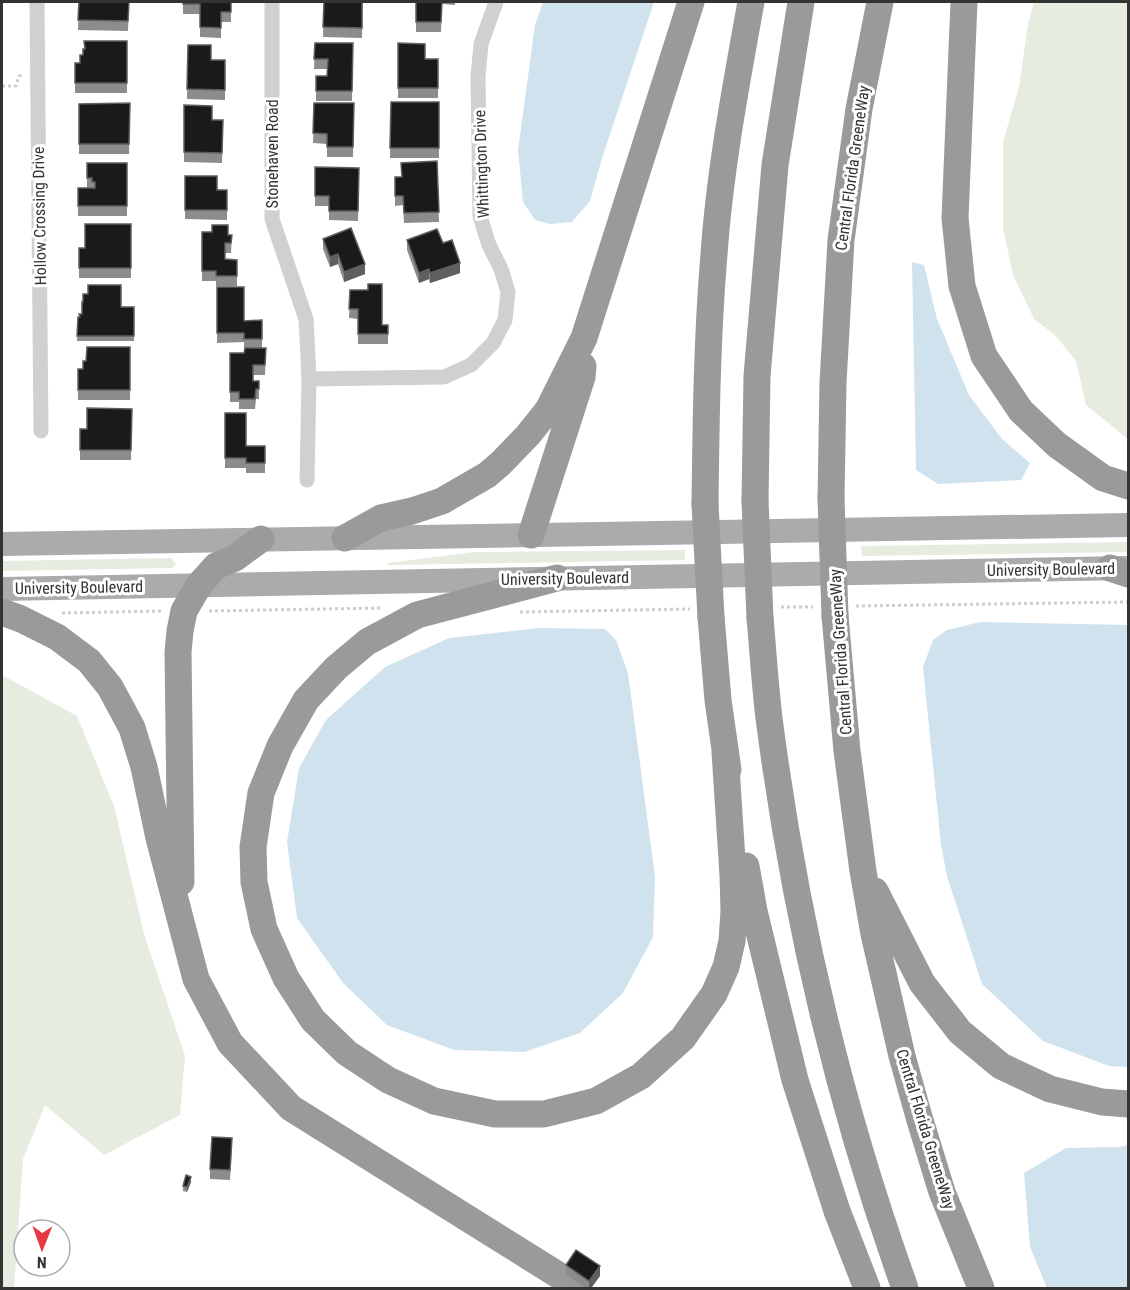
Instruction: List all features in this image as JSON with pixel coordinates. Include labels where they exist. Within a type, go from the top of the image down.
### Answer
[{"type":"highway","points":[[345,538],[381,518],[442,501],[487,475],[528,435],[548,410],[584,338],[691,2]]},
{"type":"highway","points":[[751,2],[729,125],[714,252],[707,375],[703,613],[725,752],[754,910],[795,1080],[837,1210],[867,1288]]},
{"type":"highway","points":[[801,2],[775,165],[757,376],[755,501],[769,613],[769,717],[787,835],[806,934],[840,1080],[879,1214],[906,1288]]},
{"type":"highway","name":"Central Florida GreeneWay","points":[[880,2],[859,109],[841,240],[833,383],[831,610],[847,751],[874,934],[902,1056],[919,1117],[942,1192],[981,1288]]},
{"type":"highway","points":[[964,2],[956,218],[962,286],[984,356],[1021,411],[1057,445],[1103,478],[1128,486]]},
{"type":"highway","points":[[531,535],[582,377],[584,338]]},
{"type":"highway","points":[[181,919],[178,652],[184,611],[199,585],[216,566],[235,558],[261,539]]},
{"type":"highway","points":[[557,578],[417,615],[367,642],[336,668],[306,700],[280,746],[261,793],[253,848],[254,882],[264,929],[286,978],[313,1020],[347,1053],[388,1080],[434,1101],[495,1114],[544,1114],[596,1101],[641,1076],[683,1038],[714,994],[726,967],[732,941],[734,911],[725,752]]},
{"type":"highway","points":[[2,612],[57,637],[89,661],[110,687],[132,728],[144,767],[159,838],[196,979],[230,1043],[291,1108],[579,1288]]},
{"type":"highway","points":[[863,871],[922,983],[960,1032],[1001,1066],[1050,1089],[1102,1102],[1128,1104]]},
{"type":"main road","points":[[2,543],[1128,525]]},
{"type":"main road","name":"University Boulevard","points":[[2,589],[1122,570]]},
{"type":"street","name":"Hollow Crossing Drive","points":[[37,2],[41,431]]},
{"type":"street","name":"Stonehaven Road","points":[[272,2],[272,219],[306,319],[309,379],[307,480]]},
{"type":"street","name":"Whittington Drive","points":[[309,379],[444,377],[471,365],[497,336],[504,320],[508,292],[480,216],[478,77],[481,44],[496,2]]},
{"type":"path","points":[[2,86],[16,86],[19,76],[37,74]]},
{"type":"path","points":[[769,613],[1128,602]]},
{"type":"path","points":[[53,613],[393,607],[417,615]]},
{"type":"path","points":[[513,612],[703,613]]},
{"type":"shaded area","points":[[1034,2],[1128,2],[1128,439],[1086,405],[1076,361],[1056,336],[1034,319],[1013,275],[1003,228],[1003,142],[1019,87],[1028,24]]},
{"type":"shaded area","points":[[1128,542],[1128,552],[862,556],[861,546]]},
{"type":"shaded area","points":[[685,550],[685,560],[388,565],[388,563],[475,552]]},
{"type":"shaded area","points":[[171,558],[176,564],[172,568],[2,571],[2,561]]},
{"type":"shaded area","points":[[2,675],[77,716],[114,806],[144,934],[185,1056],[180,1115],[104,1155],[45,1105],[23,1159],[19,1218],[12,1218],[14,1288],[2,1288]]},
{"type":"water","points":[[543,2],[654,2],[590,201],[572,222],[550,224],[535,220],[523,202],[518,150],[535,25]]},
{"type":"water","points":[[912,262],[924,265],[937,319],[969,395],[1002,439],[1030,463],[1021,480],[938,484],[916,470]]},
{"type":"water","points":[[980,622],[1128,625],[1128,1067],[1109,1066],[1043,1041],[982,984],[947,876],[941,845],[923,667],[933,640],[947,630]]},
{"type":"water","points":[[540,628],[605,629],[616,640],[628,673],[655,877],[653,937],[623,993],[580,1033],[524,1052],[454,1050],[387,1025],[343,983],[297,918],[287,842],[299,768],[326,720],[385,667],[449,638]]},
{"type":"water","points":[[1128,1145],[1128,1288],[1047,1288],[1030,1247],[1024,1173],[1066,1148]]},
{"type":"building","points":[[79,2],[129,2],[128,21],[78,20]]},
{"type":"building","points":[[183,2],[231,2],[231,12],[221,12],[221,28],[200,27],[200,4],[183,4]]},
{"type":"building","points":[[324,2],[362,2],[362,28],[323,27]]},
{"type":"building","points":[[416,2],[442,2],[441,22],[416,22]]},
{"type":"building","points":[[84,41],[127,41],[127,83],[75,83],[75,63],[80,63],[80,55],[83,55],[83,49],[85,49]]},
{"type":"building","points":[[315,43],[353,43],[352,91],[316,91],[316,76],[327,76],[328,59],[314,59]]},
{"type":"building","points":[[398,43],[425,44],[425,59],[438,59],[438,88],[398,88]]},
{"type":"building","points":[[188,45],[211,45],[211,60],[225,60],[225,90],[187,89]]},
{"type":"building","points":[[391,102],[439,102],[439,148],[390,148]]},
{"type":"building","points":[[130,103],[129,144],[79,144],[79,104]]},
{"type":"building","points":[[314,103],[354,103],[353,147],[327,147],[327,134],[313,133]]},
{"type":"building","points":[[184,105],[212,106],[212,120],[223,120],[222,153],[184,152]]},
{"type":"building","points":[[437,161],[439,212],[404,213],[403,196],[395,196],[395,177],[402,177],[401,163]]},
{"type":"building","points":[[87,163],[127,163],[127,206],[78,206],[78,188],[95,188],[92,178],[87,178]]},
{"type":"building","points":[[315,167],[359,168],[358,211],[329,211],[329,196],[315,196]]},
{"type":"building","points":[[185,176],[217,176],[217,190],[227,190],[227,210],[185,210]]},
{"type":"building","points":[[85,224],[131,224],[131,268],[79,268],[79,248],[85,248]]},
{"type":"building","points":[[212,225],[228,225],[228,235],[232,235],[231,243],[225,243],[225,259],[237,260],[237,276],[216,276],[216,271],[202,271],[202,232],[212,232]]},
{"type":"building","points":[[351,228],[365,264],[344,272],[338,254],[330,257],[323,239]]},
{"type":"building","points":[[437,229],[443,243],[452,240],[460,263],[430,273],[429,269],[419,273],[407,240]]},
{"type":"building","points":[[368,284],[382,284],[382,325],[388,325],[388,334],[358,334],[358,309],[349,309],[350,290],[368,290]]},
{"type":"building","points":[[88,285],[121,285],[121,307],[134,307],[134,336],[77,336],[78,317],[82,314],[83,294],[88,294]]},
{"type":"building","points":[[217,287],[244,287],[244,321],[262,320],[262,339],[244,339],[244,333],[217,333]]},
{"type":"building","points":[[87,347],[130,347],[130,390],[78,390],[78,369],[83,369]]},
{"type":"building","points":[[245,348],[266,348],[265,365],[253,365],[253,381],[259,381],[255,399],[239,399],[239,392],[230,392],[230,353],[244,353]]},
{"type":"building","points":[[87,408],[132,409],[131,450],[80,450],[80,429],[87,429]]},
{"type":"building","points":[[225,413],[246,413],[246,446],[265,446],[265,463],[246,463],[246,458],[225,458]]},
{"type":"building","points":[[212,1137],[232,1138],[230,1170],[210,1169]]},
{"type":"building","points":[[186,1175],[191,1177],[187,1187],[183,1186]]},
{"type":"building","points":[[576,1250],[600,1266],[589,1281],[566,1265]]}]
